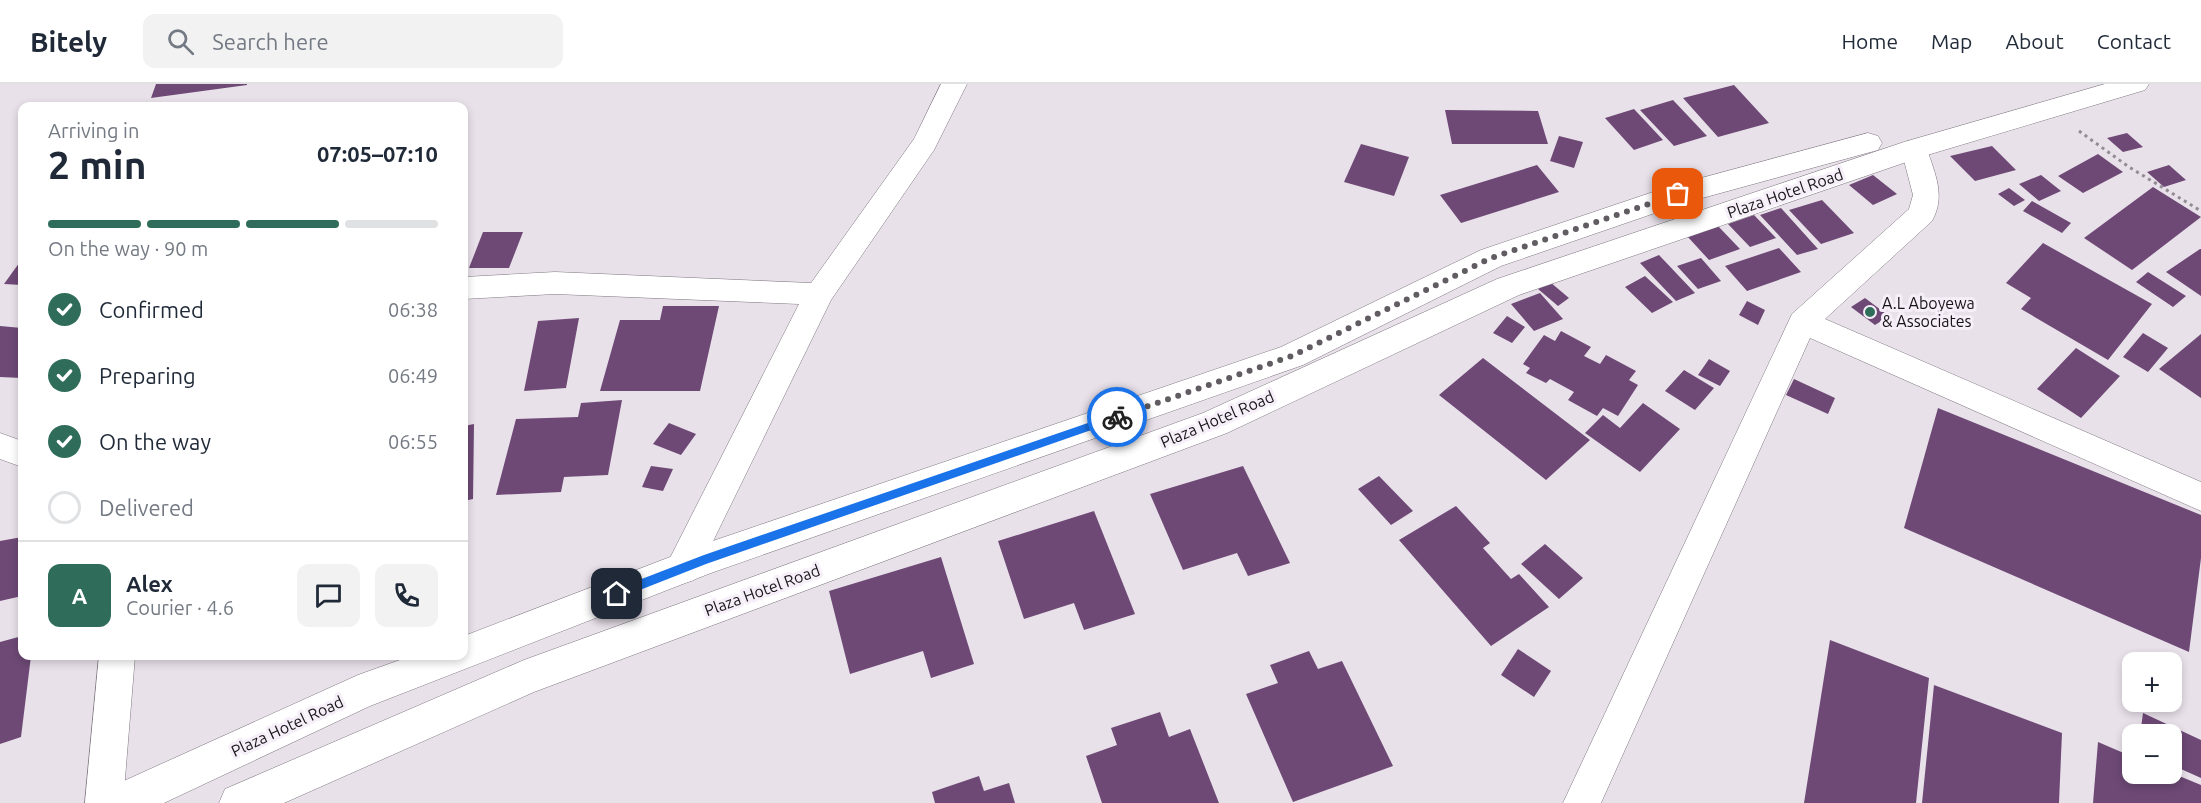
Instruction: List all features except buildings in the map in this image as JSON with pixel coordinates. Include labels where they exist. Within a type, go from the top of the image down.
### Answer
[{"type":"main road","name":"Plaza Hotel Road","points":[[468,651],[682,568],[1292,356],[1491,258],[1678,194],[2010,105],[2074,84]]},
{"type":"main road","name":"Plaza Hotel Road","points":[[239,803],[524,678],[1215,423],[1508,287],[1914,149],[2136,84]]},
{"type":"main road","name":"Plaza Hotel Road","points":[[120,803],[358,693],[445,660]]},
{"type":"street","points":[[682,568],[819,294],[925,143],[954,84]]},
{"type":"street","points":[[1582,803],[1802,322],[1922,214],[1927,195],[1914,149]]},
{"type":"street","points":[[468,288],[555,283],[819,294]]},
{"type":"street","points":[[1802,322],[2201,497]]},
{"type":"street","points":[[0,446],[18,453]]},
{"type":"street","points":[[104,803],[117,660]]},
{"type":"path","points":[[2049,110],[2129,167],[2201,211]]},
{"type":"way so far","points":[[1117,417],[1292,356],[1491,258],[1678,194]]},
{"type":"place","name":"A.L Aboyewa & Associates","points":[[1870,312]]},
{"type":"route","points":[[617,594],[704,560],[1117,417]]}]
